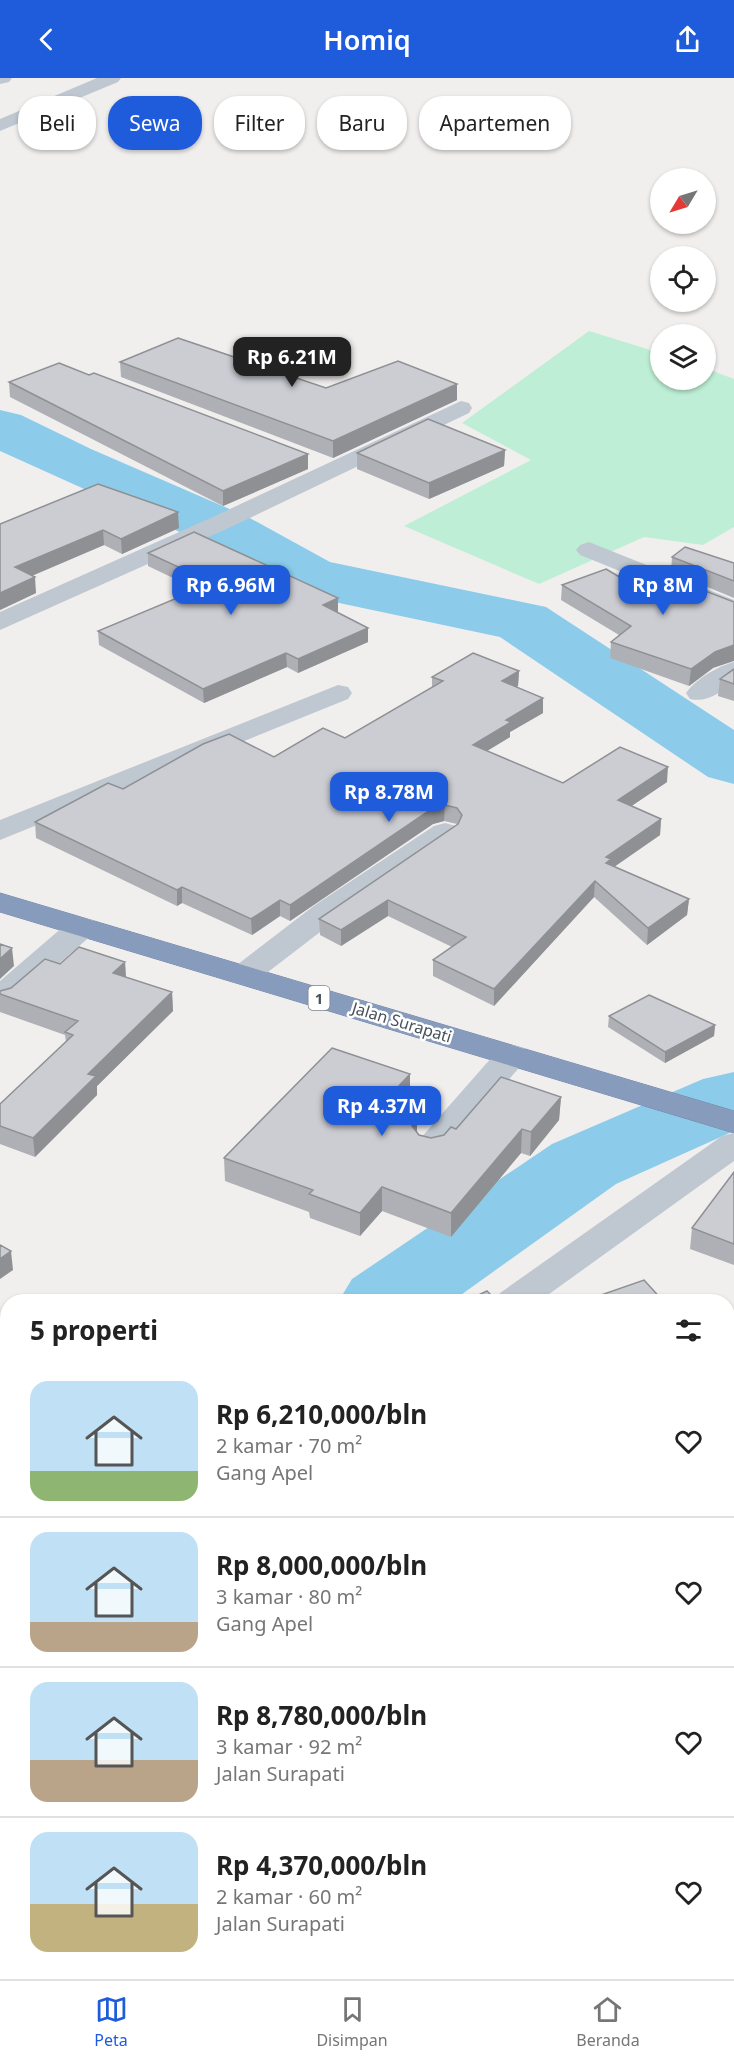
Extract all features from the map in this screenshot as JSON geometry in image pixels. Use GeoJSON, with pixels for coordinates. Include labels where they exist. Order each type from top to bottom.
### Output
{"type":"FeatureCollection","features":[{"type":"Feature","properties":{"kind":"highway","name":"Jalan Surapati"},"geometry":{"type":"LineString","coordinates":[[0,902],[637,1093],[733,1129]]}},
{"type":"Feature","properties":{"kind":"street"},"geometry":{"type":"LineString","coordinates":[[0,126],[112,78]]}},
{"type":"Feature","properties":{"kind":"street"},"geometry":{"type":"LineString","coordinates":[[0,622],[224,521],[322,464],[461,408]]}},
{"type":"Feature","properties":{"kind":"street"},"geometry":{"type":"LineString","coordinates":[[589,550],[734,609]]}},
{"type":"Feature","properties":{"kind":"street"},"geometry":{"type":"LineString","coordinates":[[0,595],[28,608]]}},
{"type":"Feature","properties":{"kind":"street"},"geometry":{"type":"LineString","coordinates":[[700,693],[734,670]]}},
{"type":"Feature","properties":{"kind":"street"},"geometry":{"type":"LineString","coordinates":[[0,831],[338,693]]}},
{"type":"Feature","properties":{"kind":"street"},"geometry":{"type":"LineString","coordinates":[[244,975],[326,912],[445,832]]}},
{"type":"Feature","properties":{"kind":"street"},"geometry":{"type":"LineString","coordinates":[[0,998],[82,927]]}},
{"type":"Feature","properties":{"kind":"street"},"geometry":{"type":"LineString","coordinates":[[431,1148],[512,1055]]}},
{"type":"Feature","properties":{"kind":"street"},"geometry":{"type":"LineString","coordinates":[[523,1294],[733,1129]]}},
{"type":"Feature","properties":{"kind":"green space"},"geometry":{"type":"Polygon","coordinates":[[[589,331],[650,350],[650,390],[716,390],[716,372],[734,379],[734,527],[703,545],[644,537],[539,584],[404,526],[531,460],[462,423],[589,331]]]}},
{"type":"Feature","properties":{"kind":"building"},"geometry":{"type":"Polygon","coordinates":[[[178,338],[326,388],[398,361],[457,384],[333,441],[120,362],[178,338]]]}},
{"type":"Feature","properties":{"kind":"building"},"geometry":{"type":"Polygon","coordinates":[[[59,363],[89,375],[94,373],[308,454],[223,491],[9,382],[59,363]]]}},
{"type":"Feature","properties":{"kind":"building"},"geometry":{"type":"Polygon","coordinates":[[[428,419],[505,450],[429,483],[357,453],[428,419]]]}},
{"type":"Feature","properties":{"kind":"building"},"geometry":{"type":"Polygon","coordinates":[[[98,484],[178,512],[121,539],[103,530],[15,567],[35,577],[0,593],[0,524],[98,484]]]}},
{"type":"Feature","properties":{"kind":"building"},"geometry":{"type":"Polygon","coordinates":[[[194,532],[338,598],[323,605],[368,628],[298,659],[286,653],[203,689],[98,631],[213,583],[148,553],[194,532]]]}},
{"type":"Feature","properties":{"kind":"building"},"geometry":{"type":"Polygon","coordinates":[[[685,547],[734,563],[734,581],[672,557],[685,547]]]}},
{"type":"Feature","properties":{"kind":"building"},"geometry":{"type":"Polygon","coordinates":[[[606,569],[633,585],[653,571],[734,602],[734,645],[715,652],[691,669],[611,642],[631,626],[562,585],[606,569]]]}},
{"type":"Feature","properties":{"kind":"building"},"geometry":{"type":"Polygon","coordinates":[[[473,653],[519,671],[502,681],[543,698],[506,720],[511,722],[473,745],[563,783],[620,747],[668,767],[618,800],[661,819],[606,857],[611,859],[606,863],[689,899],[648,928],[595,881],[494,989],[433,960],[466,937],[388,900],[341,930],[319,919],[458,824],[462,815],[457,808],[445,805],[433,808],[290,905],[280,900],[251,919],[182,887],[177,890],[35,822],[108,783],[123,789],[203,744],[229,734],[274,757],[323,728],[345,738],[443,681],[432,677],[473,653]]]}},
{"type":"Feature","properties":{"kind":"building"},"geometry":{"type":"Polygon","coordinates":[[[734,669],[734,684],[720,679],[734,669]]]}},
{"type":"Feature","properties":{"kind":"building"},"geometry":{"type":"Polygon","coordinates":[[[0,944],[12,948],[0,959],[0,944]]]}},
{"type":"Feature","properties":{"kind":"building"},"geometry":{"type":"Polygon","coordinates":[[[79,947],[125,962],[113,973],[172,992],[88,1074],[96,1076],[33,1138],[0,1126],[0,1104],[73,1035],[65,1032],[78,1021],[0,994],[0,991],[11,988],[45,959],[60,964],[79,947]]]}},
{"type":"Feature","properties":{"kind":"building"},"geometry":{"type":"Polygon","coordinates":[[[649,995],[715,1025],[665,1052],[609,1016],[649,995]]]}},
{"type":"Feature","properties":{"kind":"building"},"geometry":{"type":"Polygon","coordinates":[[[332,1048],[410,1074],[383,1103],[417,1116],[412,1126],[419,1135],[431,1138],[444,1135],[451,1127],[456,1129],[501,1077],[561,1097],[531,1132],[522,1129],[451,1213],[382,1187],[360,1213],[309,1194],[313,1190],[224,1158],[332,1048]]]}},
{"type":"Feature","properties":{"kind":"building"},"geometry":{"type":"Polygon","coordinates":[[[734,1172],[734,1244],[692,1228],[734,1172]]]}},
{"type":"Feature","properties":{"kind":"building"},"geometry":{"type":"Polygon","coordinates":[[[0,1245],[11,1251],[0,1259],[0,1245]]]}},
{"type":"Feature","properties":{"kind":"building"},"geometry":{"type":"Polygon","coordinates":[[[644,1280],[657,1294],[604,1294],[644,1280]]]}},
{"type":"Feature","properties":{"kind":"waterway"},"geometry":{"type":"LineString","coordinates":[[0,428],[70,462],[226,530],[310,578],[522,621],[734,762]]}},
{"type":"Feature","properties":{"kind":"waterway"},"geometry":{"type":"LineString","coordinates":[[397,1294],[584,1164],[734,1098]]}}]}
